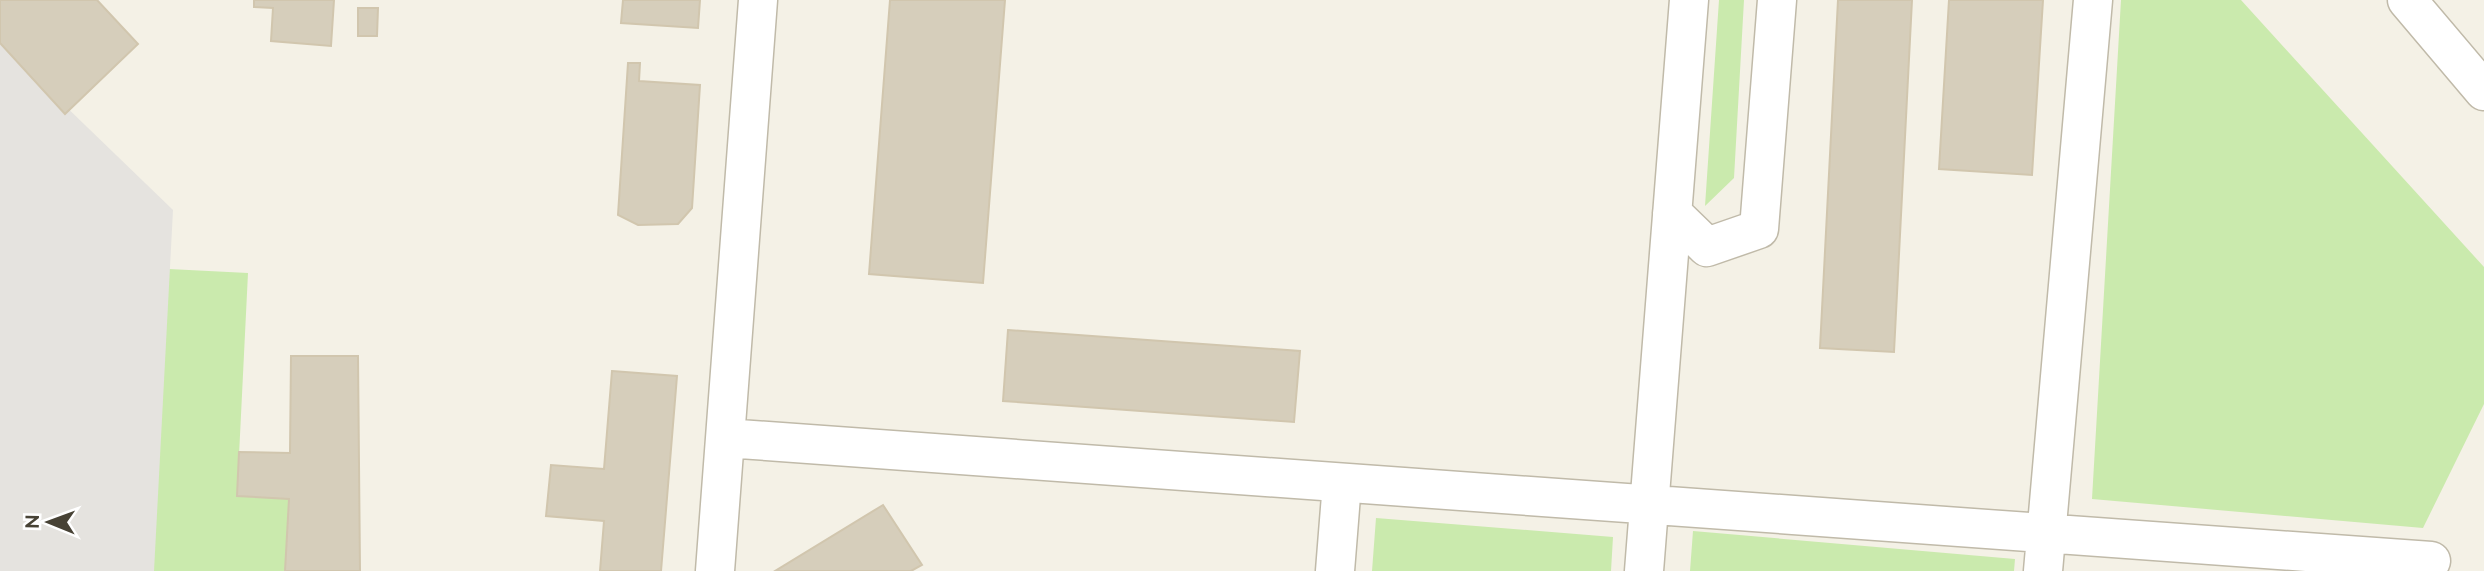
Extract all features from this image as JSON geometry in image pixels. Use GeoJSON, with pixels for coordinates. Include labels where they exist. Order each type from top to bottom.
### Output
{"type":"FeatureCollection","features":[{"type":"Feature","properties":{"kind":"street"},"geometry":{"type":"LineString","coordinates":[[715,571],[758,0]]}},
{"type":"Feature","properties":{"kind":"street"},"geometry":{"type":"LineString","coordinates":[[1644,571],[1689,0]]}},
{"type":"Feature","properties":{"kind":"street"},"geometry":{"type":"LineString","coordinates":[[1672,213],[1707,247],[1759,229],[1777,0]]}},
{"type":"Feature","properties":{"kind":"street"},"geometry":{"type":"LineString","coordinates":[[2042,571],[2093,0]]}},
{"type":"Feature","properties":{"kind":"street"},"geometry":{"type":"LineString","coordinates":[[2407,0],[2484,91]]}},
{"type":"Feature","properties":{"kind":"street"},"geometry":{"type":"LineString","coordinates":[[725,438],[2431,561]]}},
{"type":"Feature","properties":{"kind":"street"},"geometry":{"type":"LineString","coordinates":[[1335,571],[1342,483]]}},
{"type":"Feature","properties":{"kind":"green space"},"geometry":{"type":"Polygon","coordinates":[[[1719,0],[1744,0],[1734,178],[1705,206],[1719,0]]]}},
{"type":"Feature","properties":{"kind":"green space"},"geometry":{"type":"Polygon","coordinates":[[[2121,0],[2241,0],[2484,267],[2484,404],[2423,528],[2092,499],[2121,0]]]}},
{"type":"Feature","properties":{"kind":"green space"},"geometry":{"type":"Polygon","coordinates":[[[169,269],[248,273],[237,496],[289,499],[285,571],[153,571],[169,269]]]}},
{"type":"Feature","properties":{"kind":"green space"},"geometry":{"type":"Polygon","coordinates":[[[1376,518],[1613,537],[1611,571],[1372,571],[1376,518]]]}},
{"type":"Feature","properties":{"kind":"green space"},"geometry":{"type":"Polygon","coordinates":[[[1693,531],[2015,559],[2014,571],[1690,571],[1693,531]]]}},
{"type":"Feature","properties":{"kind":"shaded area"},"geometry":{"type":"Polygon","coordinates":[[[0,43],[173,210],[154,571],[0,571],[0,43]]]}},
{"type":"Feature","properties":{"kind":"building"},"geometry":{"type":"Polygon","coordinates":[[[0,0],[97,0],[138,44],[65,114],[0,43],[0,0]]]}},
{"type":"Feature","properties":{"kind":"building"},"geometry":{"type":"Polygon","coordinates":[[[254,0],[334,0],[331,46],[271,41],[273,8],[254,7],[254,0]]]}},
{"type":"Feature","properties":{"kind":"building"},"geometry":{"type":"Polygon","coordinates":[[[623,0],[700,0],[698,28],[621,23],[623,0]]]}},
{"type":"Feature","properties":{"kind":"building"},"geometry":{"type":"Polygon","coordinates":[[[890,0],[1005,0],[983,283],[869,274],[890,0]]]}},
{"type":"Feature","properties":{"kind":"building"},"geometry":{"type":"Polygon","coordinates":[[[1838,0],[1912,0],[1894,352],[1820,348],[1838,0]]]}},
{"type":"Feature","properties":{"kind":"building"},"geometry":{"type":"Polygon","coordinates":[[[1949,0],[2043,0],[2032,175],[1939,169],[1949,0]]]}},
{"type":"Feature","properties":{"kind":"building"},"geometry":{"type":"Polygon","coordinates":[[[358,8],[378,8],[377,36],[358,36],[358,8]]]}},
{"type":"Feature","properties":{"kind":"building"},"geometry":{"type":"Polygon","coordinates":[[[628,63],[640,63],[639,81],[700,85],[692,208],[678,224],[638,225],[618,215],[628,63]]]}},
{"type":"Feature","properties":{"kind":"building"},"geometry":{"type":"Polygon","coordinates":[[[1008,330],[1300,351],[1294,422],[1003,401],[1008,330]]]}},
{"type":"Feature","properties":{"kind":"building"},"geometry":{"type":"Polygon","coordinates":[[[291,356],[358,356],[360,571],[285,571],[289,499],[237,496],[239,452],[290,453],[291,356]]]}},
{"type":"Feature","properties":{"kind":"building"},"geometry":{"type":"Polygon","coordinates":[[[612,371],[677,376],[661,571],[600,571],[604,521],[546,516],[551,465],[604,469],[612,371]]]}},
{"type":"Feature","properties":{"kind":"building"},"geometry":{"type":"Polygon","coordinates":[[[883,505],[922,565],[911,571],[775,571],[883,505]]]}}]}
